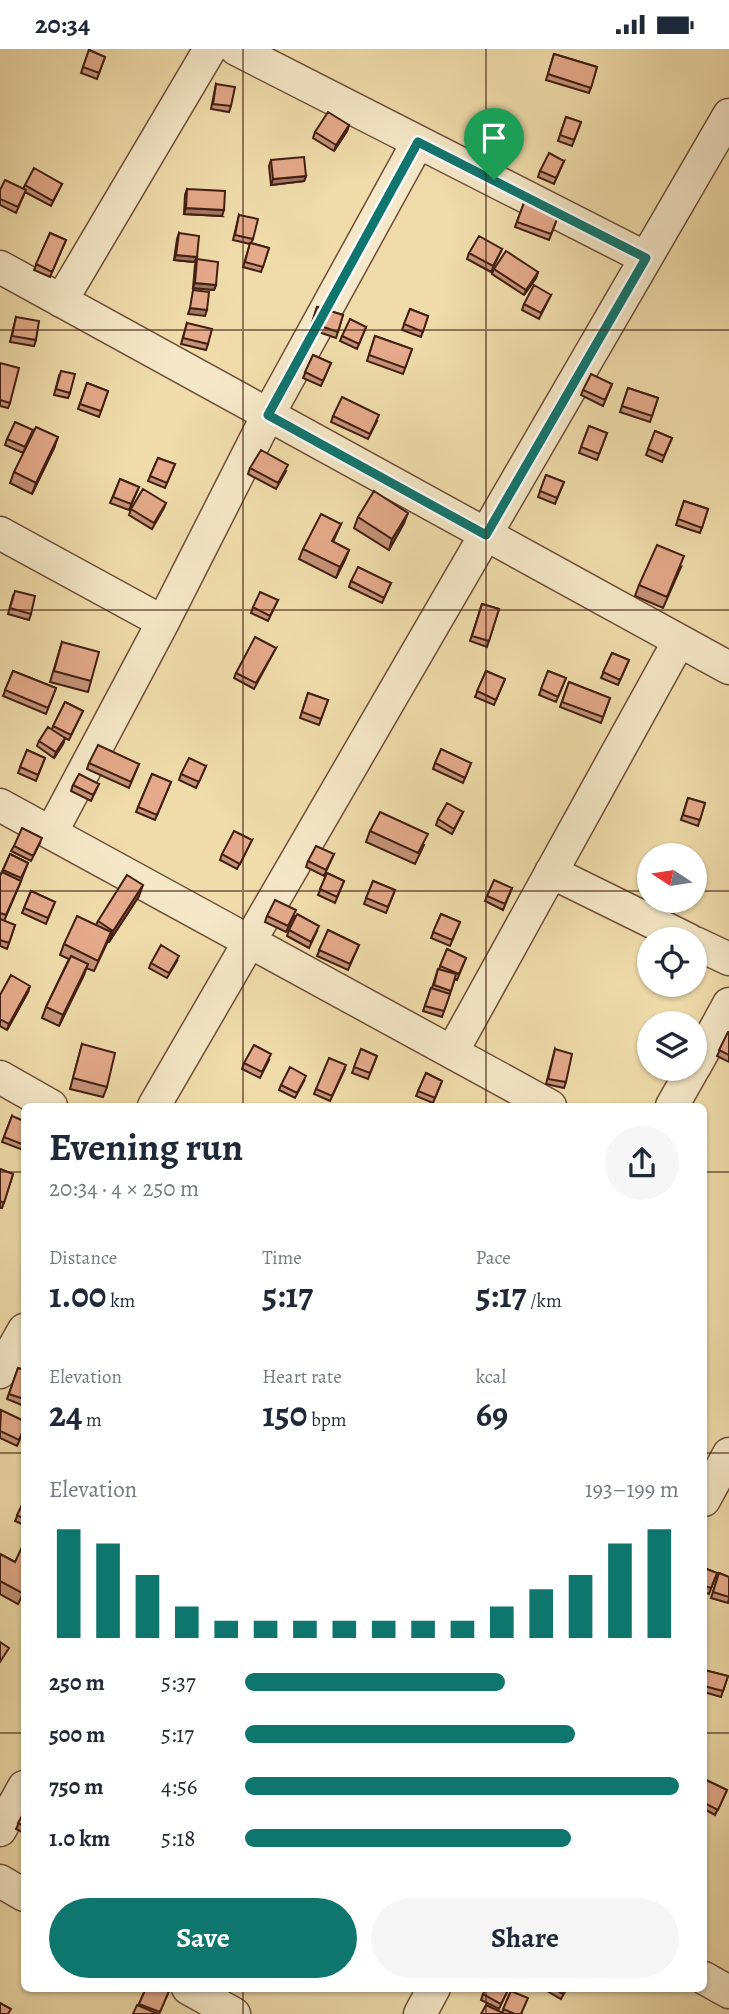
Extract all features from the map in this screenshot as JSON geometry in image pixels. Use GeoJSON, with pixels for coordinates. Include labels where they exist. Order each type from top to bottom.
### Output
{"type":"FeatureCollection","features":[{"type":"Feature","properties":{"kind":"street"},"geometry":{"type":"LineString","coordinates":[[61,301],[210,49]]}},
{"type":"Feature","properties":{"kind":"street"},"geometry":{"type":"LineString","coordinates":[[236,49],[646,258]]}},
{"type":"Feature","properties":{"kind":"street"},"geometry":{"type":"LineString","coordinates":[[156,1103],[729,115]]}},
{"type":"Feature","properties":{"kind":"street"},"geometry":{"type":"LineString","coordinates":[[51,833],[163,622],[268,415],[418,142]]}},
{"type":"Feature","properties":{"kind":"street"},"geometry":{"type":"LineString","coordinates":[[0,267],[729,668]]}},
{"type":"Feature","properties":{"kind":"street"},"geometry":{"type":"LineString","coordinates":[[0,533],[163,622]]}},
{"type":"Feature","properties":{"kind":"street"},"geometry":{"type":"LineString","coordinates":[[452,1052],[679,641]]}},
{"type":"Feature","properties":{"kind":"street"},"geometry":{"type":"LineString","coordinates":[[0,805],[545,1103]]}},
{"type":"Feature","properties":{"kind":"street"},"geometry":{"type":"LineString","coordinates":[[551,872],[663,927]]}},
{"type":"Feature","properties":{"kind":"street"},"geometry":{"type":"LineString","coordinates":[[707,949],[729,959]]}},
{"type":"Feature","properties":{"kind":"street"},"geometry":{"type":"LineString","coordinates":[[707,1044],[729,1004]]}},
{"type":"Feature","properties":{"kind":"street"},"geometry":{"type":"LineString","coordinates":[[0,1077],[46,1103]]}},
{"type":"Feature","properties":{"kind":"street"},"geometry":{"type":"LineString","coordinates":[[675,1103],[686,1081]]}},
{"type":"Feature","properties":{"kind":"street"},"geometry":{"type":"LineString","coordinates":[[712,1488],[729,1454]]}},
{"type":"Feature","properties":{"kind":"street"},"geometry":{"type":"LineString","coordinates":[[0,1830],[21,1792]]}},
{"type":"Feature","properties":{"kind":"street"},"geometry":{"type":"LineString","coordinates":[[0,1881],[21,1893]]}},
{"type":"Feature","properties":{"kind":"street"},"geometry":{"type":"LineString","coordinates":[[707,1980],[729,1992]]}},
{"type":"Feature","properties":{"kind":"street"},"geometry":{"type":"LineString","coordinates":[[195,1992],[234,2014]]}},
{"type":"Feature","properties":{"kind":"street"},"geometry":{"type":"LineString","coordinates":[[420,2014],[433,1992]]}},
{"type":"Feature","properties":{"kind":"building"},"geometry":{"type":"Polygon","coordinates":[[[89,50],[105,57],[99,73],[83,67],[89,50]]]}},
{"type":"Feature","properties":{"kind":"building"},"geometry":{"type":"Polygon","coordinates":[[[554,54],[597,67],[591,88],[548,74],[554,54]]]}},
{"type":"Feature","properties":{"kind":"building"},"geometry":{"type":"Polygon","coordinates":[[[216,84],[235,87],[231,106],[213,104],[216,84]]]}},
{"type":"Feature","properties":{"kind":"building"},"geometry":{"type":"Polygon","coordinates":[[[328,112],[349,125],[336,145],[315,132],[328,112]]]}},
{"type":"Feature","properties":{"kind":"building"},"geometry":{"type":"Polygon","coordinates":[[[566,117],[581,122],[574,140],[560,135],[566,117]]]}},
{"type":"Feature","properties":{"kind":"building"},"geometry":{"type":"Polygon","coordinates":[[[549,153],[564,161],[556,178],[540,171],[549,153]]]}},
{"type":"Feature","properties":{"kind":"building"},"geometry":{"type":"Polygon","coordinates":[[[304,157],[306,176],[273,179],[271,160],[304,157]]]}},
{"type":"Feature","properties":{"kind":"building"},"geometry":{"type":"Polygon","coordinates":[[[34,168],[62,184],[53,201],[25,185],[34,168]]]}},
{"type":"Feature","properties":{"kind":"building"},"geometry":{"type":"Polygon","coordinates":[[[5,180],[26,190],[18,207],[0,199],[0,190],[5,180]]]}},
{"type":"Feature","properties":{"kind":"building"},"geometry":{"type":"Polygon","coordinates":[[[187,189],[225,191],[224,210],[186,208],[187,189]]]}},
{"type":"Feature","properties":{"kind":"building"},"geometry":{"type":"Polygon","coordinates":[[[525,200],[559,214],[551,234],[517,222],[525,200]]]}},
{"type":"Feature","properties":{"kind":"building"},"geometry":{"type":"Polygon","coordinates":[[[239,215],[258,219],[253,239],[235,235],[239,215]]]}},
{"type":"Feature","properties":{"kind":"building"},"geometry":{"type":"Polygon","coordinates":[[[50,233],[66,240],[52,272],[36,264],[50,233]]]}},
{"type":"Feature","properties":{"kind":"building"},"geometry":{"type":"Polygon","coordinates":[[[179,233],[199,236],[197,257],[176,255],[179,233]]]}},
{"type":"Feature","properties":{"kind":"building"},"geometry":{"type":"Polygon","coordinates":[[[479,236],[502,249],[493,266],[469,253],[479,236]]]}},
{"type":"Feature","properties":{"kind":"building"},"geometry":{"type":"Polygon","coordinates":[[[250,243],[269,248],[263,267],[245,262],[250,243]]]}},
{"type":"Feature","properties":{"kind":"building"},"geometry":{"type":"Polygon","coordinates":[[[506,251],[538,272],[526,290],[494,269],[506,251]]]}},
{"type":"Feature","properties":{"kind":"building"},"geometry":{"type":"Polygon","coordinates":[[[197,259],[218,262],[216,285],[195,283],[197,259]]]}},
{"type":"Feature","properties":{"kind":"building"},"geometry":{"type":"Polygon","coordinates":[[[534,285],[551,295],[541,313],[524,304],[534,285]]]}},
{"type":"Feature","properties":{"kind":"building"},"geometry":{"type":"Polygon","coordinates":[[[193,290],[209,292],[207,310],[190,308],[193,290]]]}},
{"type":"Feature","properties":{"kind":"building"},"geometry":{"type":"Polygon","coordinates":[[[317,307],[343,315],[338,332],[312,323],[317,307]]]}},
{"type":"Feature","properties":{"kind":"building"},"geometry":{"type":"Polygon","coordinates":[[[410,309],[428,316],[423,332],[404,324],[410,309]]]}},
{"type":"Feature","properties":{"kind":"building"},"geometry":{"type":"Polygon","coordinates":[[[16,317],[39,321],[36,340],[12,336],[16,317]]]}},
{"type":"Feature","properties":{"kind":"building"},"geometry":{"type":"Polygon","coordinates":[[[350,319],[366,327],[359,344],[342,336],[350,319]]]}},
{"type":"Feature","properties":{"kind":"building"},"geometry":{"type":"Polygon","coordinates":[[[187,323],[212,329],[208,344],[183,338],[187,323]]]}},
{"type":"Feature","properties":{"kind":"building"},"geometry":{"type":"Polygon","coordinates":[[[375,336],[412,349],[405,368],[369,355],[375,336]]]}},
{"type":"Feature","properties":{"kind":"building"},"geometry":{"type":"Polygon","coordinates":[[[313,355],[331,363],[323,381],[305,372],[313,355]]]}},
{"type":"Feature","properties":{"kind":"building"},"geometry":{"type":"Polygon","coordinates":[[[0,363],[19,368],[10,403],[0,400],[0,363]]]}},
{"type":"Feature","properties":{"kind":"building"},"geometry":{"type":"Polygon","coordinates":[[[61,371],[75,374],[70,393],[56,389],[61,371]]]}},
{"type":"Feature","properties":{"kind":"building"},"geometry":{"type":"Polygon","coordinates":[[[591,374],[612,384],[605,400],[583,390],[591,374]]]}},
{"type":"Feature","properties":{"kind":"building"},"geometry":{"type":"Polygon","coordinates":[[[87,383],[108,391],[101,411],[80,404],[87,383]]]}},
{"type":"Feature","properties":{"kind":"building"},"geometry":{"type":"Polygon","coordinates":[[[628,388],[658,398],[652,416],[622,406],[628,388]]]}},
{"type":"Feature","properties":{"kind":"building"},"geometry":{"type":"Polygon","coordinates":[[[342,397],[379,415],[370,434],[333,416],[342,397]]]}},
{"type":"Feature","properties":{"kind":"building"},"geometry":{"type":"Polygon","coordinates":[[[15,422],[33,430],[25,447],[7,439],[15,422]]]}},
{"type":"Feature","properties":{"kind":"building"},"geometry":{"type":"Polygon","coordinates":[[[589,426],[607,433],[599,454],[581,447],[589,426]]]}},
{"type":"Feature","properties":{"kind":"building"},"geometry":{"type":"Polygon","coordinates":[[[36,427],[58,437],[36,483],[14,472],[36,427]]]}},
{"type":"Feature","properties":{"kind":"building"},"geometry":{"type":"Polygon","coordinates":[[[655,431],[672,438],[664,456],[648,449],[655,431]]]}},
{"type":"Feature","properties":{"kind":"building"},"geometry":{"type":"Polygon","coordinates":[[[261,450],[288,465],[278,483],[250,468],[261,450]]]}},
{"type":"Feature","properties":{"kind":"building"},"geometry":{"type":"Polygon","coordinates":[[[158,458],[175,464],[167,483],[150,476],[158,458]]]}},
{"type":"Feature","properties":{"kind":"building"},"geometry":{"type":"Polygon","coordinates":[[[546,475],[564,482],[557,498],[540,491],[546,475]]]}},
{"type":"Feature","properties":{"kind":"building"},"geometry":{"type":"Polygon","coordinates":[[[120,479],[139,487],[131,504],[113,497],[120,479]]]}},
{"type":"Feature","properties":{"kind":"building"},"geometry":{"type":"Polygon","coordinates":[[[143,489],[166,503],[154,523],[131,509],[143,489]]]}},
{"type":"Feature","properties":{"kind":"building"},"geometry":{"type":"Polygon","coordinates":[[[374,491],[408,513],[392,539],[358,517],[374,491]]]}},
{"type":"Feature","properties":{"kind":"building"},"geometry":{"type":"Polygon","coordinates":[[[684,501],[708,509],[702,528],[678,519],[684,501]]]}},
{"type":"Feature","properties":{"kind":"building"},"geometry":{"type":"Polygon","coordinates":[[[321,514],[341,524],[332,541],[349,550],[340,567],[303,549],[321,514]]]}},
{"type":"Feature","properties":{"kind":"building"},"geometry":{"type":"Polygon","coordinates":[[[657,545],[684,556],[667,597],[639,585],[657,545]]]}},
{"type":"Feature","properties":{"kind":"building"},"geometry":{"type":"Polygon","coordinates":[[[358,567],[391,583],[384,598],[351,581],[358,567]]]}},
{"type":"Feature","properties":{"kind":"building"},"geometry":{"type":"Polygon","coordinates":[[[15,591],[35,596],[31,614],[10,608],[15,591]]]}},
{"type":"Feature","properties":{"kind":"building"},"geometry":{"type":"Polygon","coordinates":[[[260,592],[278,600],[270,616],[253,607],[260,592]]]}},
{"type":"Feature","properties":{"kind":"building"},"geometry":{"type":"Polygon","coordinates":[[[482,604],[499,609],[489,641],[472,636],[482,604]]]}},
{"type":"Feature","properties":{"kind":"building"},"geometry":{"type":"Polygon","coordinates":[[[255,637],[276,648],[256,683],[236,673],[255,637]]]}},
{"type":"Feature","properties":{"kind":"building"},"geometry":{"type":"Polygon","coordinates":[[[62,642],[99,652],[91,681],[54,671],[62,642]]]}},
{"type":"Feature","properties":{"kind":"building"},"geometry":{"type":"Polygon","coordinates":[[[612,653],[629,660],[620,680],[603,672],[612,653]]]}},
{"type":"Feature","properties":{"kind":"building"},"geometry":{"type":"Polygon","coordinates":[[[13,671],[56,688],[48,708],[5,690],[13,671]]]}},
{"type":"Feature","properties":{"kind":"building"},"geometry":{"type":"Polygon","coordinates":[[[486,671],[505,679],[496,700],[477,691],[486,671]]]}},
{"type":"Feature","properties":{"kind":"building"},"geometry":{"type":"Polygon","coordinates":[[[548,671],[566,678],[558,697],[541,689],[548,671]]]}},
{"type":"Feature","properties":{"kind":"building"},"geometry":{"type":"Polygon","coordinates":[[[569,682],[610,698],[603,717],[562,702],[569,682]]]}},
{"type":"Feature","properties":{"kind":"building"},"geometry":{"type":"Polygon","coordinates":[[[308,693],[328,700],[321,719],[302,712],[308,693]]]}},
{"type":"Feature","properties":{"kind":"building"},"geometry":{"type":"Polygon","coordinates":[[[65,702],[83,711],[71,735],[53,726],[65,702]]]}},
{"type":"Feature","properties":{"kind":"building"},"geometry":{"type":"Polygon","coordinates":[[[48,727],[65,738],[56,752],[39,741],[48,727]]]}},
{"type":"Feature","properties":{"kind":"building"},"geometry":{"type":"Polygon","coordinates":[[[98,745],[139,764],[131,782],[89,763],[98,745]]]}},
{"type":"Feature","properties":{"kind":"building"},"geometry":{"type":"Polygon","coordinates":[[[441,749],[471,763],[465,778],[435,763],[441,749]]]}},
{"type":"Feature","properties":{"kind":"building"},"geometry":{"type":"Polygon","coordinates":[[[27,750],[45,758],[38,775],[20,767],[27,750]]]}},
{"type":"Feature","properties":{"kind":"building"},"geometry":{"type":"Polygon","coordinates":[[[189,758],[206,766],[199,782],[181,774],[189,758]]]}},
{"type":"Feature","properties":{"kind":"building"},"geometry":{"type":"Polygon","coordinates":[[[79,774],[99,784],[93,795],[73,785],[79,774]]]}},
{"type":"Feature","properties":{"kind":"building"},"geometry":{"type":"Polygon","coordinates":[[[152,774],[171,782],[157,815],[138,807],[152,774]]]}},
{"type":"Feature","properties":{"kind":"building"},"geometry":{"type":"Polygon","coordinates":[[[688,798],[705,803],[700,820],[683,815],[688,798]]]}},
{"type":"Feature","properties":{"kind":"building"},"geometry":{"type":"Polygon","coordinates":[[[447,803],[463,812],[454,829],[438,819],[447,803]]]}},
{"type":"Feature","properties":{"kind":"building"},"geometry":{"type":"Polygon","coordinates":[[[380,812],[428,834],[418,853],[370,831],[380,812]]]}},
{"type":"Feature","properties":{"kind":"building"},"geometry":{"type":"Polygon","coordinates":[[[22,828],[42,838],[33,856],[14,846],[22,828]]]}},
{"type":"Feature","properties":{"kind":"building"},"geometry":{"type":"Polygon","coordinates":[[[234,831],[252,840],[240,864],[222,854],[234,831]]]}},
{"type":"Feature","properties":{"kind":"building"},"geometry":{"type":"Polygon","coordinates":[[[316,846],[334,854],[326,870],[308,861],[316,846]]]}},
{"type":"Feature","properties":{"kind":"building"},"geometry":{"type":"Polygon","coordinates":[[[10,854],[28,863],[21,878],[3,870],[10,854]]]}},
{"type":"Feature","properties":{"kind":"building"},"geometry":{"type":"Polygon","coordinates":[[[2,872],[21,881],[6,915],[0,913],[2,872]]]}},
{"type":"Feature","properties":{"kind":"building"},"geometry":{"type":"Polygon","coordinates":[[[327,873],[344,881],[337,897],[320,889],[327,873]]]}},
{"type":"Feature","properties":{"kind":"building"},"geometry":{"type":"Polygon","coordinates":[[[127,875],[143,885],[113,931],[98,921],[127,875]]]}},
{"type":"Feature","properties":{"kind":"building"},"geometry":{"type":"Polygon","coordinates":[[[494,880],[512,888],[505,904],[487,896],[494,880]]]}},
{"type":"Feature","properties":{"kind":"building"},"geometry":{"type":"Polygon","coordinates":[[[373,881],[395,890],[388,907],[366,898],[373,881]]]}},
{"type":"Feature","properties":{"kind":"building"},"geometry":{"type":"Polygon","coordinates":[[[31,891],[55,902],[48,918],[24,908],[31,891]]]}},
{"type":"Feature","properties":{"kind":"building"},"geometry":{"type":"Polygon","coordinates":[[[275,900],[296,910],[288,926],[267,916],[275,900]]]}},
{"type":"Feature","properties":{"kind":"building"},"geometry":{"type":"Polygon","coordinates":[[[297,914],[319,926],[311,942],[289,930],[297,914]]]}},
{"type":"Feature","properties":{"kind":"building"},"geometry":{"type":"Polygon","coordinates":[[[441,914],[460,922],[452,940],[433,932],[441,914]]]}},
{"type":"Feature","properties":{"kind":"building"},"geometry":{"type":"Polygon","coordinates":[[[77,916],[111,932],[98,961],[64,944],[77,916]]]}},
{"type":"Feature","properties":{"kind":"building"},"geometry":{"type":"Polygon","coordinates":[[[0,919],[15,925],[9,943],[0,940],[0,919]]]}},
{"type":"Feature","properties":{"kind":"building"},"geometry":{"type":"Polygon","coordinates":[[[328,930],[359,945],[350,964],[319,950],[328,930]]]}},
{"type":"Feature","properties":{"kind":"building"},"geometry":{"type":"Polygon","coordinates":[[[161,945],[179,956],[169,973],[151,963],[161,945]]]}},
{"type":"Feature","properties":{"kind":"building"},"geometry":{"type":"Polygon","coordinates":[[[447,949],[466,958],[459,974],[440,966],[447,949]]]}},
{"type":"Feature","properties":{"kind":"building"},"geometry":{"type":"Polygon","coordinates":[[[71,956],[88,964],[63,1015],[46,1007],[71,956]]]}},
{"type":"Feature","properties":{"kind":"building"},"geometry":{"type":"Polygon","coordinates":[[[438,969],[456,974],[451,991],[434,985],[438,969]]]}},
{"type":"Feature","properties":{"kind":"building"},"geometry":{"type":"Polygon","coordinates":[[[11,975],[30,986],[9,1024],[0,1019],[0,995],[11,975]]]}},
{"type":"Feature","properties":{"kind":"building"},"geometry":{"type":"Polygon","coordinates":[[[431,988],[450,994],[444,1011],[425,1006],[431,988]]]}},
{"type":"Feature","properties":{"kind":"building"},"geometry":{"type":"Polygon","coordinates":[[[729,1032],[729,1055],[719,1050],[729,1032]]]}},
{"type":"Feature","properties":{"kind":"building"},"geometry":{"type":"Polygon","coordinates":[[[82,1044],[115,1053],[107,1087],[73,1078],[82,1044]]]}},
{"type":"Feature","properties":{"kind":"building"},"geometry":{"type":"Polygon","coordinates":[[[254,1045],[271,1054],[262,1072],[244,1063],[254,1045]]]}},
{"type":"Feature","properties":{"kind":"building"},"geometry":{"type":"Polygon","coordinates":[[[361,1049],[377,1056],[370,1073],[354,1067],[361,1049]]]}},
{"type":"Feature","properties":{"kind":"building"},"geometry":{"type":"Polygon","coordinates":[[[555,1049],[572,1054],[566,1082],[548,1079],[555,1049]]]}},
{"type":"Feature","properties":{"kind":"building"},"geometry":{"type":"Polygon","coordinates":[[[329,1058],[346,1065],[332,1096],[316,1089],[329,1058]]]}},
{"type":"Feature","properties":{"kind":"building"},"geometry":{"type":"Polygon","coordinates":[[[290,1067],[306,1076],[297,1093],[281,1085],[290,1067]]]}},
{"type":"Feature","properties":{"kind":"building"},"geometry":{"type":"Polygon","coordinates":[[[426,1073],[442,1081],[435,1098],[418,1091],[426,1073]]]}},
{"type":"Feature","properties":{"kind":"building"},"geometry":{"type":"Polygon","coordinates":[[[12,1116],[21,1120],[21,1144],[4,1137],[12,1116]]]}},
{"type":"Feature","properties":{"kind":"building"},"geometry":{"type":"Polygon","coordinates":[[[0,1169],[13,1174],[4,1203],[0,1201],[0,1169]]]}},
{"type":"Feature","properties":{"kind":"building"},"geometry":{"type":"Polygon","coordinates":[[[18,1368],[21,1369],[21,1398],[9,1394],[18,1368]]]}},
{"type":"Feature","properties":{"kind":"building"},"geometry":{"type":"Polygon","coordinates":[[[1,1410],[21,1420],[19,1440],[0,1431],[1,1410]]]}},
{"type":"Feature","properties":{"kind":"building"},"geometry":{"type":"Polygon","coordinates":[[[21,1549],[21,1592],[0,1581],[0,1554],[15,1562],[21,1549]]]}},
{"type":"Feature","properties":{"kind":"building"},"geometry":{"type":"Polygon","coordinates":[[[707,1569],[717,1573],[711,1588],[707,1587],[707,1569]]]}},
{"type":"Feature","properties":{"kind":"building"},"geometry":{"type":"Polygon","coordinates":[[[719,1573],[729,1577],[729,1597],[713,1592],[719,1573]]]}},
{"type":"Feature","properties":{"kind":"building"},"geometry":{"type":"Polygon","coordinates":[[[0,1642],[9,1648],[0,1662],[0,1642]]]}},
{"type":"Feature","properties":{"kind":"building"},"geometry":{"type":"Polygon","coordinates":[[[707,1671],[728,1676],[723,1691],[707,1687],[707,1671]]]}},
{"type":"Feature","properties":{"kind":"building"},"geometry":{"type":"Polygon","coordinates":[[[707,1780],[727,1790],[718,1810],[707,1804],[707,1780]]]}},
{"type":"Feature","properties":{"kind":"building"},"geometry":{"type":"Polygon","coordinates":[[[144,1992],[169,1992],[160,2012],[139,2004],[144,1992]]]}},
{"type":"Feature","properties":{"kind":"building"},"geometry":{"type":"Polygon","coordinates":[[[484,1992],[507,1992],[501,2004],[483,1994],[484,1992]]]}},
{"type":"Feature","properties":{"kind":"building"},"geometry":{"type":"Polygon","coordinates":[[[511,1992],[528,1998],[521,2014],[503,2009],[511,1992]]]}},
{"type":"Feature","properties":{"kind":"building"},"geometry":{"type":"Polygon","coordinates":[[[0,2003],[11,2009],[8,2014],[0,2014],[0,2003]]]}},
{"type":"Feature","properties":{"kind":"building"},"geometry":{"type":"Polygon","coordinates":[[[137,2005],[156,2013],[133,2014],[137,2005]]]}},
{"type":"Feature","properties":{"kind":"building"},"geometry":{"type":"Polygon","coordinates":[[[486,2005],[503,2013],[481,2014],[486,2005]]]}},
{"type":"Feature","properties":{"kind":"route"},"geometry":{"type":"LineString","coordinates":[[418,142],[494,180],[646,258],[486,535],[268,415],[418,142]]}}]}
